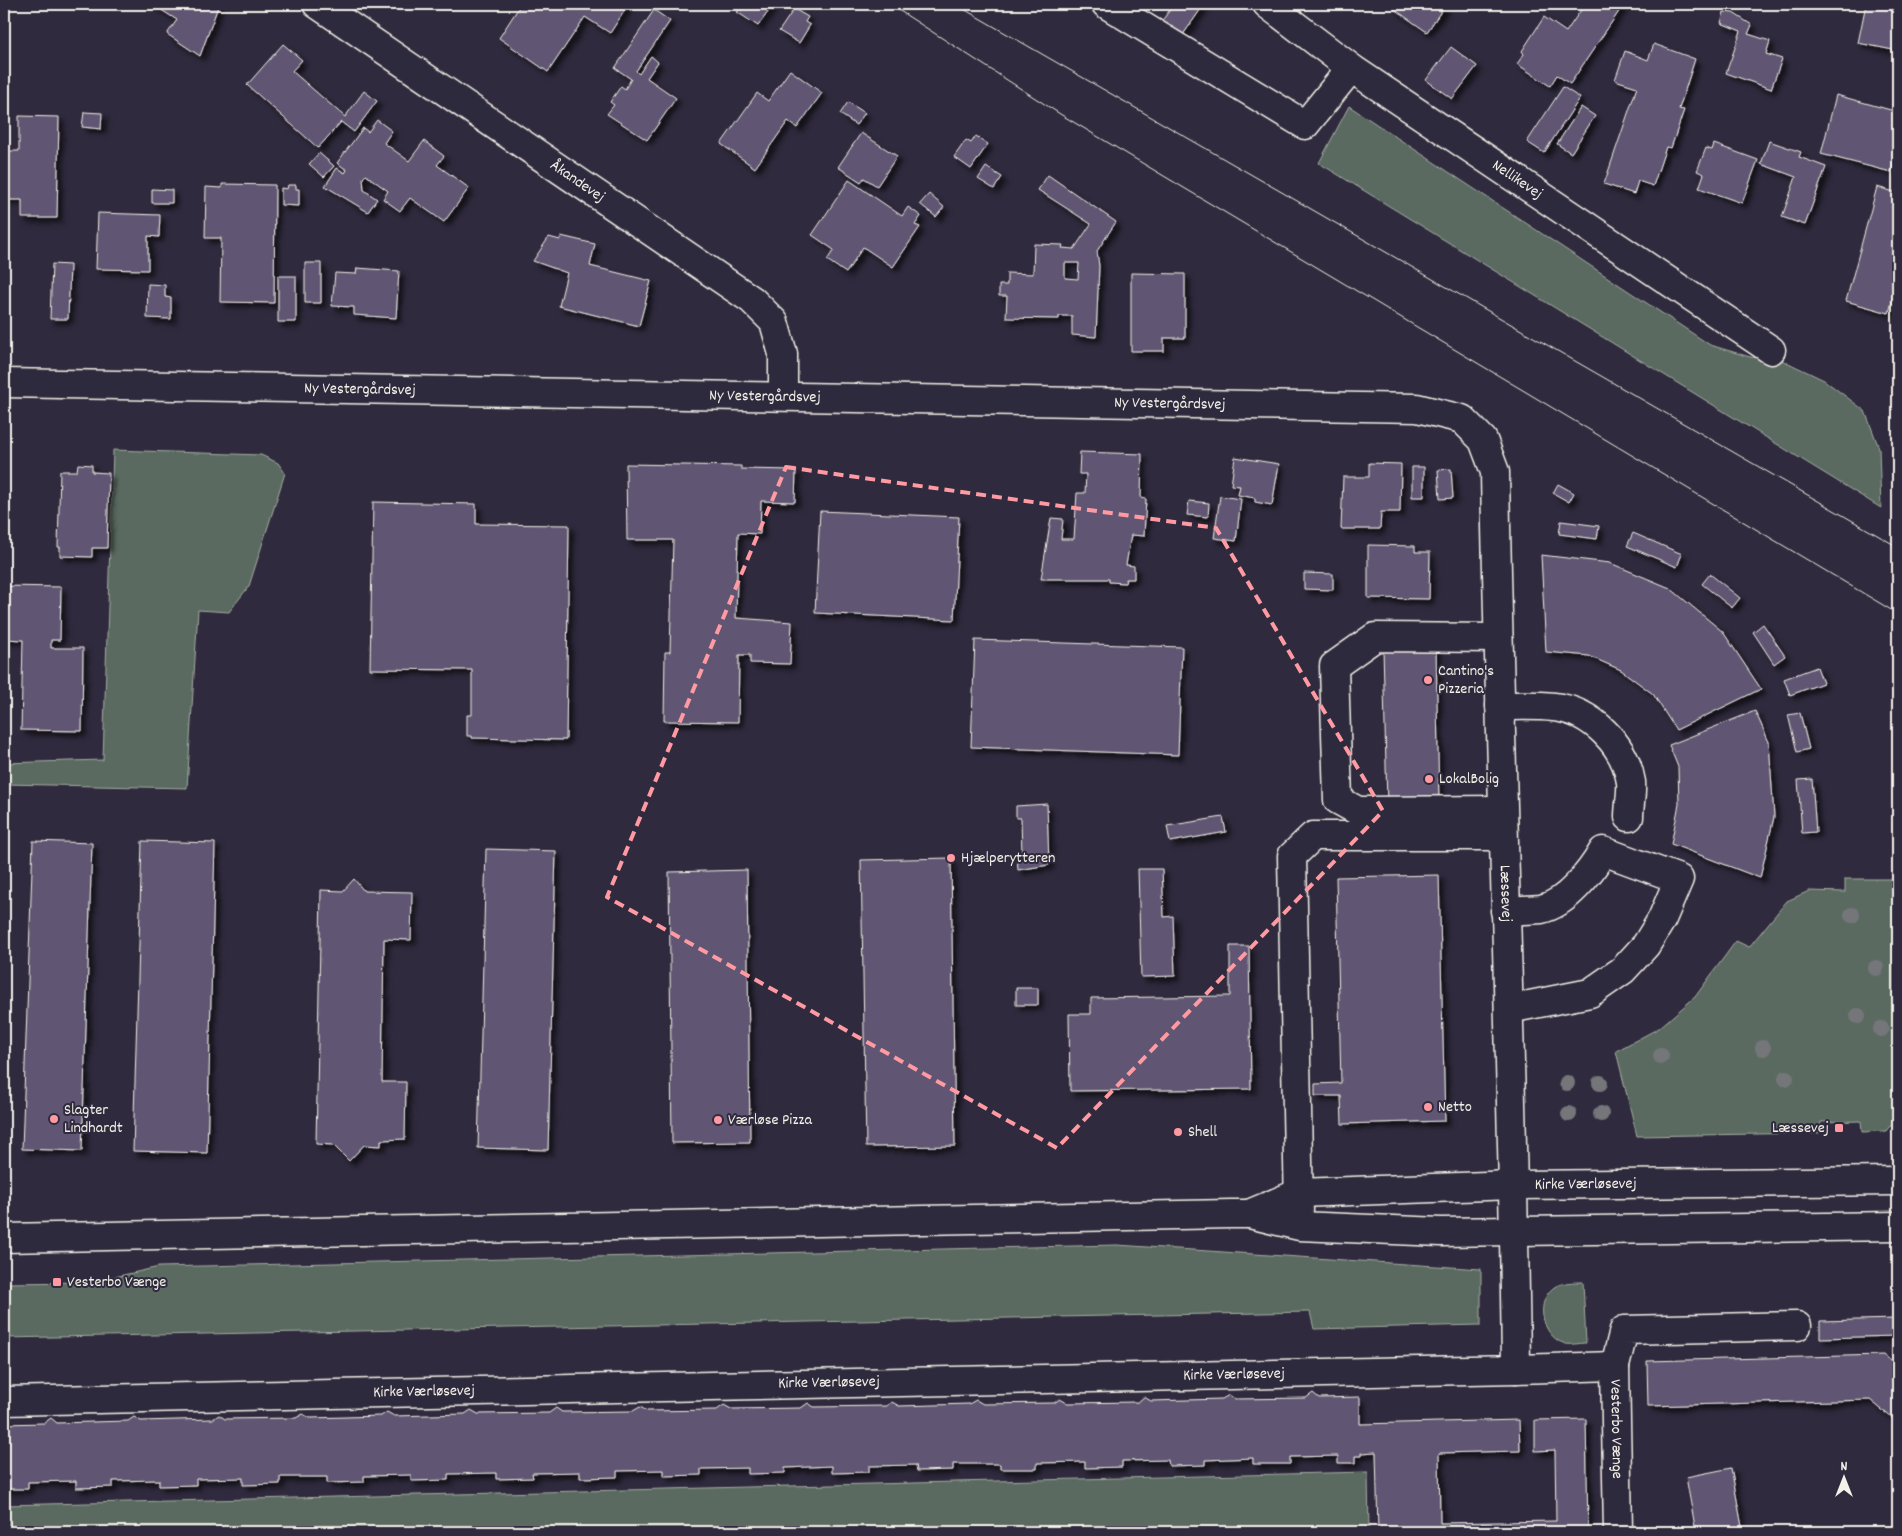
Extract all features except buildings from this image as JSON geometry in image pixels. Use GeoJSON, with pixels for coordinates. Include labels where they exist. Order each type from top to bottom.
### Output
{"type":"FeatureCollection","features":[{"type":"Feature","properties":{"kind":"street","name":"Åkandevej"},"geometry":{"type":"LineString","coordinates":[[316,4],[752,300],[774,322],[783,354],[783,395]]}},
{"type":"Feature","properties":{"kind":"street"},"geometry":{"type":"LineString","coordinates":[[1106,4],[1305,125],[1351,68]]}},
{"type":"Feature","properties":{"kind":"street","name":"Nellikevej"},"geometry":{"type":"LineString","coordinates":[[1267,4],[1351,68],[1771,350]]}},
{"type":"Feature","properties":{"kind":"street","name":"Ny Vestergårdsvej"},"geometry":{"type":"LineString","coordinates":[[4,382],[1417,408],[1462,419],[1484,440],[1495,472]]}},
{"type":"Feature","properties":{"kind":"street","name":"Læssevej"},"geometry":{"type":"LineString","coordinates":[[1495,472],[1502,823],[1509,1009],[1514,1232]]}},
{"type":"Feature","properties":{"kind":"street"},"geometry":{"type":"LineString","coordinates":[[1498,638],[1375,637],[1334,666],[1338,800],[1358,811],[1502,823]]}},
{"type":"Feature","properties":{"kind":"street"},"geometry":{"type":"LineString","coordinates":[[1500,706],[1555,707],[1592,721],[1620,750],[1624,759],[1631,783],[1629,816]]}},
{"type":"Feature","properties":{"kind":"street"},"geometry":{"type":"LineString","coordinates":[[1299,1226],[1292,856],[1313,836],[1502,823]]}},
{"type":"Feature","properties":{"kind":"street"},"geometry":{"type":"LineString","coordinates":[[1505,911],[1543,908],[1571,893],[1595,865],[1603,851],[1679,878],[1662,919],[1646,945],[1623,970],[1590,993],[1509,1009]]}},
{"type":"Feature","properties":{"kind":"street","name":"Kirke Værløsevej"},"geometry":{"type":"LineString","coordinates":[[1249,1214],[1299,1192],[1513,1185],[1898,1181]]}},
{"type":"Feature","properties":{"kind":"street","name":"Kirke Værløsevej"},"geometry":{"type":"LineString","coordinates":[[4,1238],[1249,1214],[1299,1226],[1514,1232],[1898,1226]]}},
{"type":"Feature","properties":{"kind":"street"},"geometry":{"type":"LineString","coordinates":[[1514,1232],[1516,1369]]}},
{"type":"Feature","properties":{"kind":"street"},"geometry":{"type":"LineString","coordinates":[[1614,1366],[1624,1330],[1797,1326]]}},
{"type":"Feature","properties":{"kind":"street","name":"Vesterbo Vænge"},"geometry":{"type":"LineString","coordinates":[[1516,1369],[1614,1366],[1618,1532]]}},
{"type":"Feature","properties":{"kind":"street","name":"Kirke Værløsevej"},"geometry":{"type":"LineString","coordinates":[[4,1401],[1516,1369]]}},
{"type":"Feature","properties":{"kind":"highlighted area"},"geometry":{"type":"Polygon","coordinates":[[[786,467],[1216,528],[1383,811],[1057,1148],[607,897],[786,467]]]}},
{"type":"Feature","properties":{"kind":"green space"},"geometry":{"type":"Polygon","coordinates":[[[1349,106],[1710,345],[1750,357],[1782,360],[1824,380],[1865,411],[1879,448],[1881,508],[1319,163],[1349,106]]]}},
{"type":"Feature","properties":{"kind":"green space"},"geometry":{"type":"Polygon","coordinates":[[[113,450],[261,455],[278,463],[285,473],[249,586],[229,612],[198,610],[187,788],[4,784],[4,763],[103,760],[113,450]]]}},
{"type":"Feature","properties":{"kind":"green space"},"geometry":{"type":"Polygon","coordinates":[[[1845,879],[1894,879],[1898,932],[1898,1116],[1886,1131],[1862,1132],[1861,1121],[1821,1122],[1819,1133],[1637,1136],[1616,1051],[1659,1028],[1695,997],[1736,941],[1749,947],[1787,901],[1809,891],[1845,892],[1845,879]]]}},
{"type":"Feature","properties":{"kind":"green space"},"geometry":{"type":"Polygon","coordinates":[[[1117,1245],[1481,1269],[1481,1325],[1314,1329],[1310,1312],[4,1338],[4,1283],[92,1282],[159,1267],[1117,1245]]]}},
{"type":"Feature","properties":{"kind":"green space"},"geometry":{"type":"Polygon","coordinates":[[[1572,1282],[1583,1282],[1586,1343],[1565,1344],[1555,1339],[1545,1325],[1543,1308],[1545,1299],[1556,1286],[1572,1282]]]}},
{"type":"Feature","properties":{"kind":"green space"},"geometry":{"type":"Polygon","coordinates":[[[1368,1472],[1369,1532],[4,1532],[4,1505],[1368,1472]]]}},
{"type":"Feature","properties":{"kind":"tram line"},"geometry":{"type":"LineString","coordinates":[[889,4],[1060,114],[1898,614]]}},
{"type":"Feature","properties":{"kind":"tram line"},"geometry":{"type":"LineString","coordinates":[[955,4],[1898,547]]}},
{"type":"Feature","properties":{"kind":"place","name":"Cantino's Pizzeria"},"geometry":{"type":"Point","coordinates":[1428,680]}},
{"type":"Feature","properties":{"kind":"place","name":"LokalBolig"},"geometry":{"type":"Point","coordinates":[1429,779]}},
{"type":"Feature","properties":{"kind":"place","name":"Hjælperytteren"},"geometry":{"type":"Point","coordinates":[951,858]}},
{"type":"Feature","properties":{"kind":"place","name":"Netto"},"geometry":{"type":"Point","coordinates":[1428,1107]}},
{"type":"Feature","properties":{"kind":"place","name":"Slagter Lindhardt"},"geometry":{"type":"Point","coordinates":[54,1119]}},
{"type":"Feature","properties":{"kind":"place","name":"Værløse Pizza"},"geometry":{"type":"Point","coordinates":[718,1120]}},
{"type":"Feature","properties":{"kind":"place","name":"Læssevej"},"geometry":{"type":"Point","coordinates":[1839,1128]}},
{"type":"Feature","properties":{"kind":"place","name":"Shell"},"geometry":{"type":"Point","coordinates":[1178,1132]}},
{"type":"Feature","properties":{"kind":"place","name":"Vesterbo Vænge"},"geometry":{"type":"Point","coordinates":[57,1282]}}]}
